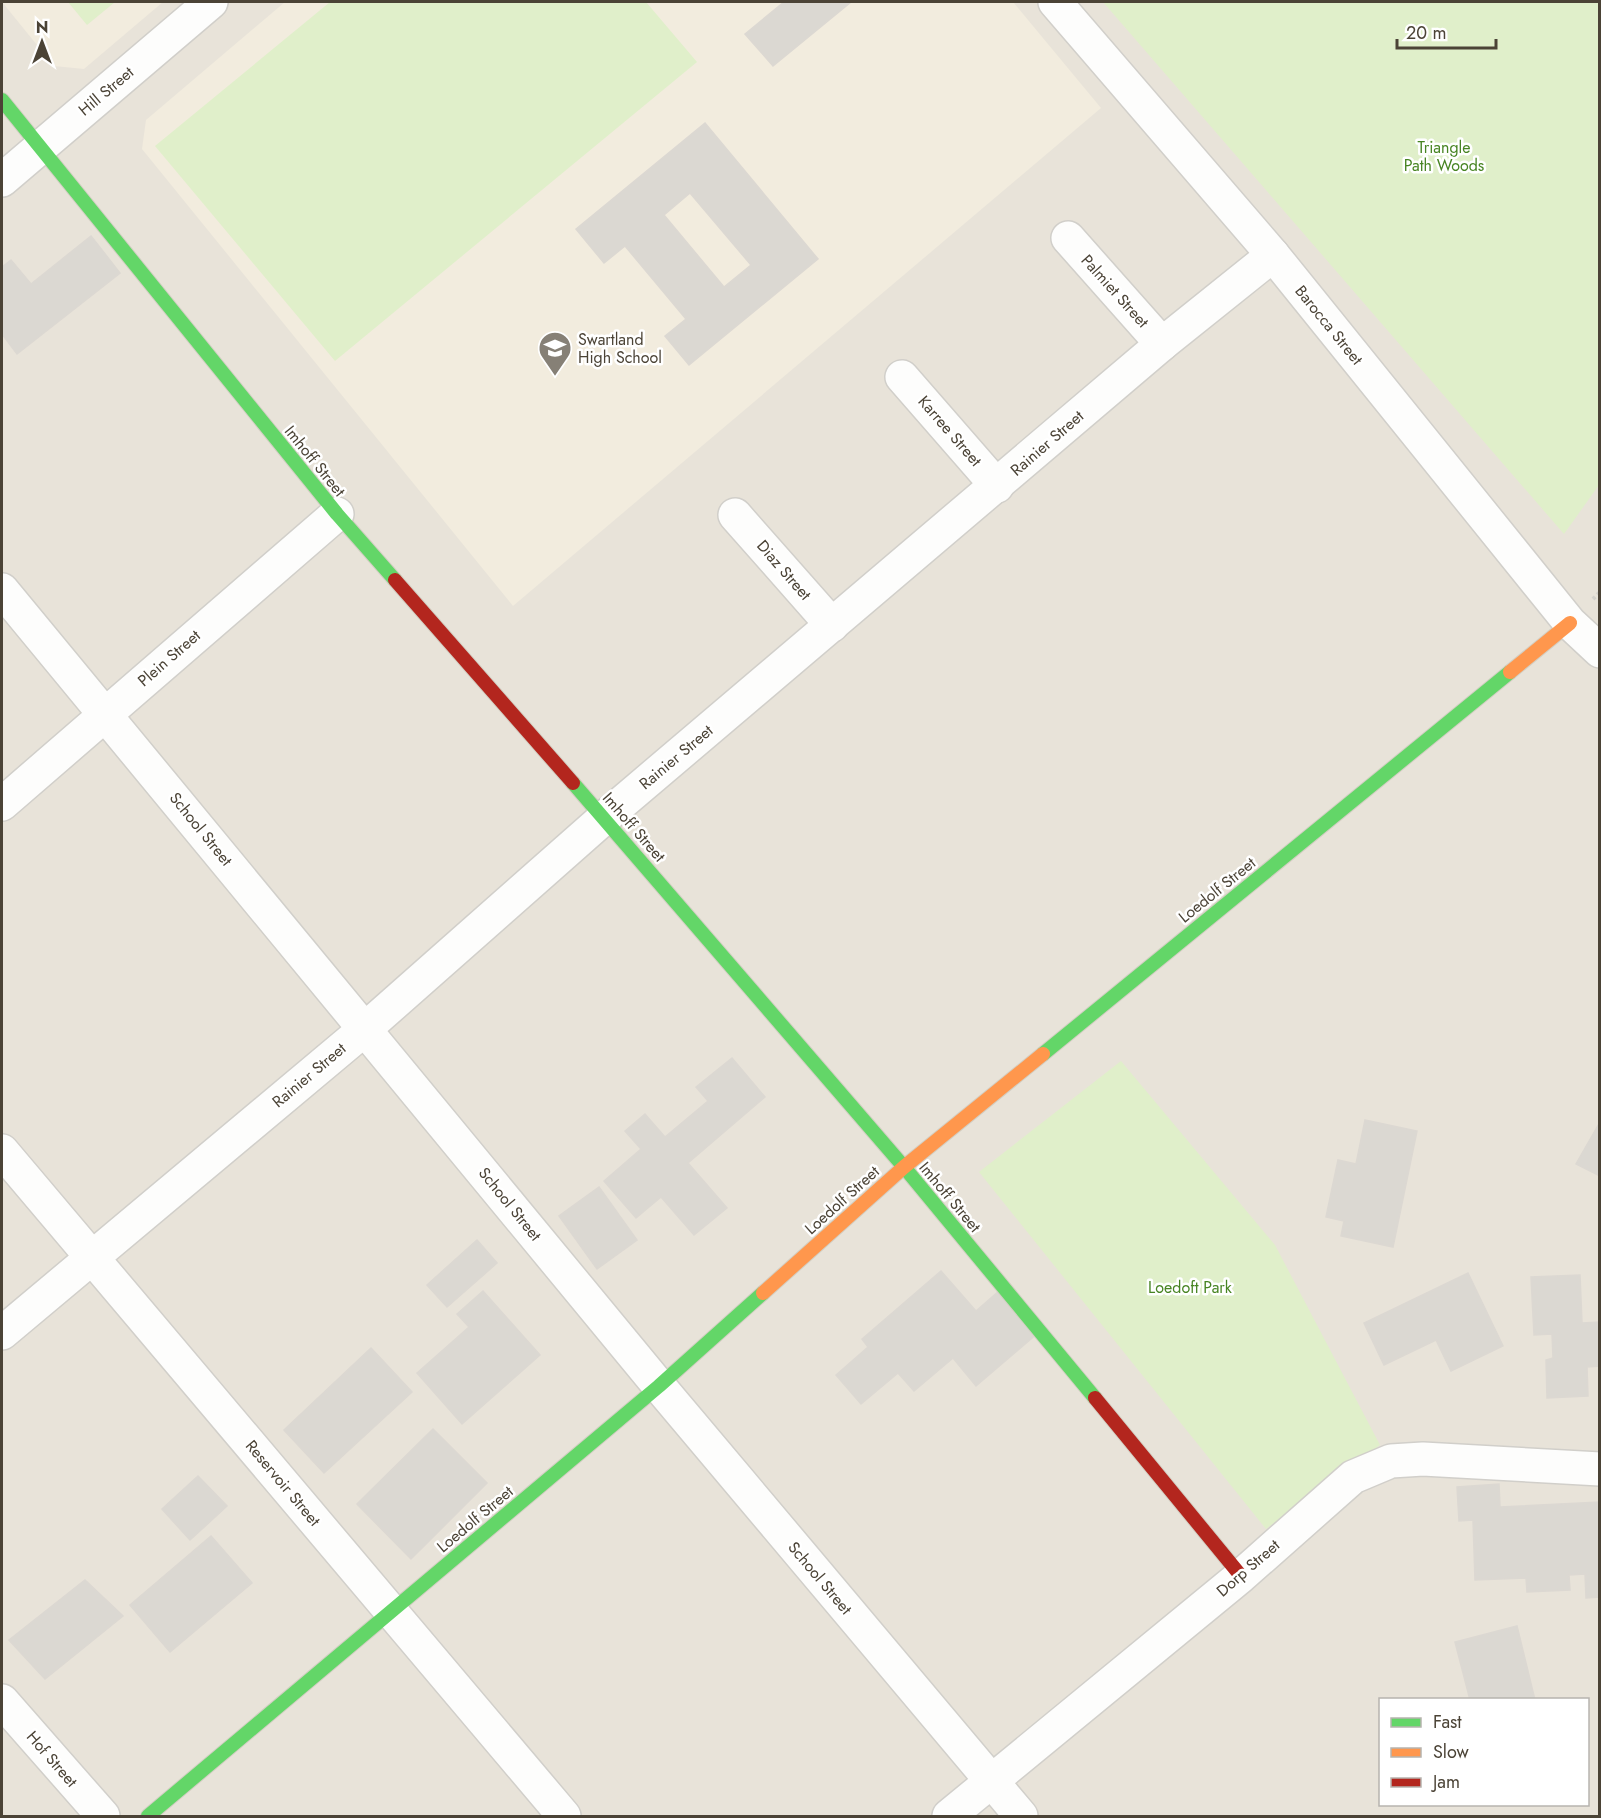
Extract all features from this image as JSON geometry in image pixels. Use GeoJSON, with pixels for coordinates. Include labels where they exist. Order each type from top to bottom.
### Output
{"type":"FeatureCollection","features":[{"type":"Feature","properties":{"kind":"street","name":"Hill Street"},"geometry":{"type":"LineString","coordinates":[[2,180],[211,2]]}},
{"type":"Feature","properties":{"kind":"street","name":"Barocca Street"},"geometry":{"type":"LineString","coordinates":[[1055,2],[1273,255],[1570,623],[1599,651]]}},
{"type":"Feature","properties":{"kind":"street","name":"Imhoff Street"},"geometry":{"type":"LineString","coordinates":[[2,100],[337,514],[604,818],[904,1167],[1241,1575]]}},
{"type":"Feature","properties":{"kind":"street","name":"Palmiet Street"},"geometry":{"type":"LineString","coordinates":[[1068,238],[1162,345]]}},
{"type":"Feature","properties":{"kind":"street","name":"Rainier Street"},"geometry":{"type":"LineString","coordinates":[[2,1333],[91,1256],[365,1029],[604,818],[1162,345],[1273,255]]}},
{"type":"Feature","properties":{"kind":"street","name":"Karree Street"},"geometry":{"type":"LineString","coordinates":[[902,377],[997,486]]}},
{"type":"Feature","properties":{"kind":"street","name":"Plein Street"},"geometry":{"type":"LineString","coordinates":[[2,804],[105,712],[337,514]]}},
{"type":"Feature","properties":{"kind":"street","name":"Diaz Street"},"geometry":{"type":"LineString","coordinates":[[735,515],[832,625]]}},
{"type":"Feature","properties":{"kind":"street","name":"School Street"},"geometry":{"type":"LineString","coordinates":[[2,590],[659,1386],[1021,1816]]}},
{"type":"Feature","properties":{"kind":"street","name":"Loedolf Street"},"geometry":{"type":"LineString","coordinates":[[148,1816],[659,1386],[904,1167],[1570,623]]}},
{"type":"Feature","properties":{"kind":"street","name":"Reservoir Street"},"geometry":{"type":"LineString","coordinates":[[2,1151],[564,1816]]}},
{"type":"Feature","properties":{"kind":"street","name":"Dorp Street"},"geometry":{"type":"LineString","coordinates":[[949,1816],[1241,1575],[1353,1477],[1391,1461],[1423,1459],[1599,1469]]}},
{"type":"Feature","properties":{"kind":"street","name":"Hof Street"},"geometry":{"type":"LineString","coordinates":[[2,1701],[103,1816]]}},
{"type":"Feature","properties":{"kind":"shaded area"},"geometry":{"type":"Polygon","coordinates":[[[2,2],[1599,2],[1599,1816],[2,1816],[2,2]]]}},
{"type":"Feature","properties":{"kind":"shaded area"},"geometry":{"type":"Polygon","coordinates":[[[2,2],[163,2],[84,69],[54,66],[2,2]]]}},
{"type":"Feature","properties":{"kind":"shaded area","name":"Swartland High School"},"geometry":{"type":"Polygon","coordinates":[[[285,2],[1013,2],[1101,108],[513,606],[142,149],[146,120],[285,2]]]}},
{"type":"Feature","properties":{"kind":"green space"},"geometry":{"type":"Polygon","coordinates":[[[68,2],[115,2],[87,25],[68,2]]]}},
{"type":"Feature","properties":{"kind":"green space"},"geometry":{"type":"Polygon","coordinates":[[[330,2],[646,2],[697,62],[335,361],[155,146],[330,2]]]}},
{"type":"Feature","properties":{"kind":"green space","name":"Triangle Path Woods"},"geometry":{"type":"Polygon","coordinates":[[[1103,2],[1599,2],[1599,485],[1564,534],[1103,2]]]}},
{"type":"Feature","properties":{"kind":"green space","name":"Loedoft Park"},"geometry":{"type":"Polygon","coordinates":[[[1121,1061],[1275,1245],[1380,1445],[1266,1529],[979,1172],[1121,1061]]]}},
{"type":"Feature","properties":{"kind":"building"},"geometry":{"type":"Polygon","coordinates":[[[784,2],[851,2],[773,66],[745,34],[784,2]]]}},
{"type":"Feature","properties":{"kind":"building"},"geometry":{"type":"Polygon","coordinates":[[[705,123],[818,259],[689,365],[665,336],[686,319],[625,246],[604,263],[576,229],[705,123]],[[690,193],[664,215],[724,287],[751,265],[690,193]]]}},
{"type":"Feature","properties":{"kind":"building"},"geometry":{"type":"Polygon","coordinates":[[[91,236],[120,273],[17,354],[2,334],[2,267],[11,260],[31,284],[91,236]]]}},
{"type":"Feature","properties":{"kind":"building"},"geometry":{"type":"Polygon","coordinates":[[[732,1058],[765,1097],[688,1163],[727,1208],[694,1235],[661,1197],[636,1218],[604,1181],[641,1149],[625,1131],[645,1114],[665,1137],[708,1101],[696,1087],[732,1058]]]}},
{"type":"Feature","properties":{"kind":"building"},"geometry":{"type":"Polygon","coordinates":[[[1365,1120],[1417,1131],[1393,1247],[1341,1236],[1344,1221],[1326,1217],[1338,1160],[1356,1164],[1365,1120]]]}},
{"type":"Feature","properties":{"kind":"building"},"geometry":{"type":"Polygon","coordinates":[[[1600,1122],[1600,1176],[1576,1164],[1600,1122]]]}},
{"type":"Feature","properties":{"kind":"building"},"geometry":{"type":"Polygon","coordinates":[[[599,1187],[637,1240],[597,1269],[559,1216],[599,1187]]]}},
{"type":"Feature","properties":{"kind":"building"},"geometry":{"type":"Polygon","coordinates":[[[477,1240],[497,1263],[447,1307],[427,1285],[477,1240]]]}},
{"type":"Feature","properties":{"kind":"building"},"geometry":{"type":"Polygon","coordinates":[[[941,1271],[976,1311],[1000,1290],[1038,1333],[976,1386],[953,1358],[914,1391],[898,1373],[861,1404],[836,1375],[868,1347],[862,1339],[941,1271]]]}},
{"type":"Feature","properties":{"kind":"building"},"geometry":{"type":"Polygon","coordinates":[[[1468,1273],[1503,1346],[1451,1371],[1436,1340],[1384,1365],[1364,1323],[1468,1273]]]}},
{"type":"Feature","properties":{"kind":"building"},"geometry":{"type":"Polygon","coordinates":[[[1580,1275],[1582,1323],[1600,1322],[1600,1366],[1587,1367],[1588,1396],[1547,1398],[1546,1360],[1553,1358],[1552,1334],[1534,1335],[1531,1277],[1580,1275]]]}},
{"type":"Feature","properties":{"kind":"building"},"geometry":{"type":"Polygon","coordinates":[[[483,1291],[540,1355],[462,1424],[417,1373],[469,1327],[457,1314],[483,1291]]]}},
{"type":"Feature","properties":{"kind":"building"},"geometry":{"type":"Polygon","coordinates":[[[371,1348],[412,1392],[324,1473],[284,1430],[371,1348]]]}},
{"type":"Feature","properties":{"kind":"building"},"geometry":{"type":"Polygon","coordinates":[[[433,1429],[487,1483],[411,1559],[357,1504],[433,1429]]]}},
{"type":"Feature","properties":{"kind":"building"},"geometry":{"type":"Polygon","coordinates":[[[198,1476],[227,1506],[190,1540],[162,1509],[198,1476]]]}},
{"type":"Feature","properties":{"kind":"building"},"geometry":{"type":"Polygon","coordinates":[[[1499,1484],[1500,1507],[1600,1502],[1600,1597],[1586,1598],[1585,1574],[1569,1575],[1570,1590],[1527,1592],[1526,1578],[1475,1580],[1473,1520],[1459,1521],[1457,1487],[1499,1484]]]}},
{"type":"Feature","properties":{"kind":"building"},"geometry":{"type":"Polygon","coordinates":[[[211,1536],[252,1583],[170,1652],[130,1605],[211,1536]]]}},
{"type":"Feature","properties":{"kind":"building"},"geometry":{"type":"Polygon","coordinates":[[[85,1580],[123,1616],[45,1679],[9,1640],[85,1580]]]}},
{"type":"Feature","properties":{"kind":"building"},"geometry":{"type":"Polygon","coordinates":[[[1517,1626],[1535,1698],[1469,1698],[1455,1642],[1517,1626]]]}},
{"type":"Feature","properties":{"kind":"traffic: fast"},"geometry":{"type":"LineString","coordinates":[[2,100],[337,514],[395,580]]}},
{"type":"Feature","properties":{"kind":"traffic: fast"},"geometry":{"type":"LineString","coordinates":[[1043,1054],[1510,672]]}},
{"type":"Feature","properties":{"kind":"traffic: fast"},"geometry":{"type":"LineString","coordinates":[[573,783],[904,1167],[1095,1398]]}},
{"type":"Feature","properties":{"kind":"traffic: fast"},"geometry":{"type":"LineString","coordinates":[[148,1816],[659,1386],[763,1293]]}},
{"type":"Feature","properties":{"kind":"traffic: slow"},"geometry":{"type":"LineString","coordinates":[[1510,672],[1570,623]]}},
{"type":"Feature","properties":{"kind":"traffic: slow"},"geometry":{"type":"LineString","coordinates":[[763,1293],[904,1167],[1043,1054]]}},
{"type":"Feature","properties":{"kind":"traffic: jam"},"geometry":{"type":"LineString","coordinates":[[395,580],[573,783]]}},
{"type":"Feature","properties":{"kind":"traffic: jam"},"geometry":{"type":"LineString","coordinates":[[1095,1398],[1241,1576]]}},
{"type":"Feature","properties":{"kind":"place","name":"Swartland High School"},"geometry":{"type":"Point","coordinates":[555,377]}}]}
